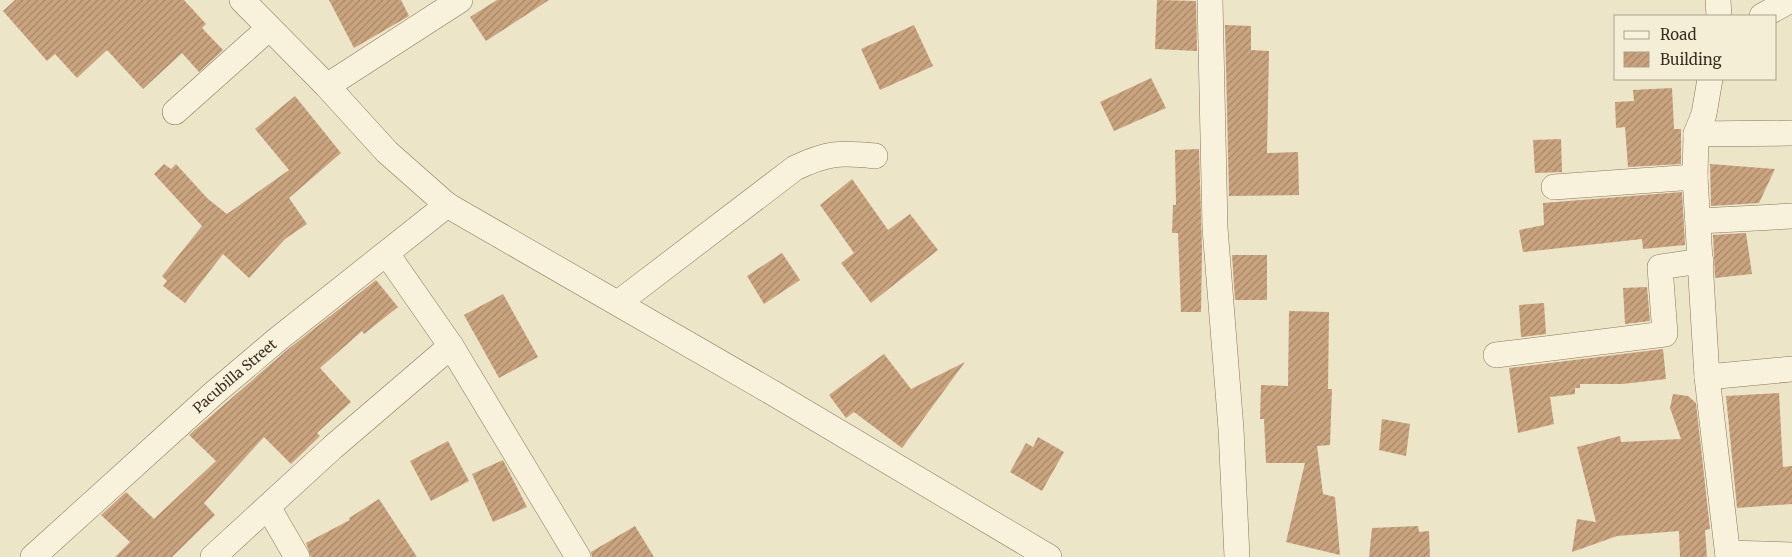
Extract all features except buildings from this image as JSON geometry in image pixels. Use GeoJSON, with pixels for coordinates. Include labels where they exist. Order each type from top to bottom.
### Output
{"type":"FeatureCollection","features":[{"type":"Feature","properties":{"kind":"street"},"geometry":{"type":"LineString","coordinates":[[242,0],[268,29],[327,86],[387,152],[447,205],[618,303],[1049,557]]}},
{"type":"Feature","properties":{"kind":"street"},"geometry":{"type":"LineString","coordinates":[[327,86],[460,0]]}},
{"type":"Feature","properties":{"kind":"street"},"geometry":{"type":"LineString","coordinates":[[1210,0],[1216,228],[1231,430],[1237,557]]}},
{"type":"Feature","properties":{"kind":"street"},"geometry":{"type":"LineString","coordinates":[[1718,0],[1719,15]]}},
{"type":"Feature","properties":{"kind":"street"},"geometry":{"type":"LineString","coordinates":[[1764,15],[1791,0]]}},
{"type":"Feature","properties":{"kind":"street"},"geometry":{"type":"LineString","coordinates":[[175,112],[268,29]]}},
{"type":"Feature","properties":{"kind":"street"},"geometry":{"type":"LineString","coordinates":[[1710,80],[1704,114],[1696,134],[1695,177],[1707,377],[1728,555],[1792,556]]}},
{"type":"Feature","properties":{"kind":"street"},"geometry":{"type":"LineString","coordinates":[[1696,134],[1792,134]]}},
{"type":"Feature","properties":{"kind":"street"},"geometry":{"type":"LineString","coordinates":[[618,303],[795,168],[818,157],[841,152],[875,156]]}},
{"type":"Feature","properties":{"kind":"street"},"geometry":{"type":"LineString","coordinates":[[1554,188],[1695,177]]}},
{"type":"Feature","properties":{"kind":"street","name":"Pacubilla Street"},"geometry":{"type":"LineString","coordinates":[[33,557],[278,339],[447,205]]}},
{"type":"Feature","properties":{"kind":"street"},"geometry":{"type":"LineString","coordinates":[[1699,221],[1792,216]]}},
{"type":"Feature","properties":{"kind":"street"},"geometry":{"type":"LineString","coordinates":[[387,254],[451,346],[578,557]]}},
{"type":"Feature","properties":{"kind":"street"},"geometry":{"type":"LineString","coordinates":[[1496,355],[1665,334],[1660,267],[1701,261]]}},
{"type":"Feature","properties":{"kind":"street"},"geometry":{"type":"LineString","coordinates":[[213,557],[333,447],[451,346]]}},
{"type":"Feature","properties":{"kind":"street"},"geometry":{"type":"LineString","coordinates":[[1707,377],[1792,369]]}},
{"type":"Feature","properties":{"kind":"street"},"geometry":{"type":"LineString","coordinates":[[268,507],[297,557]]}}]}
